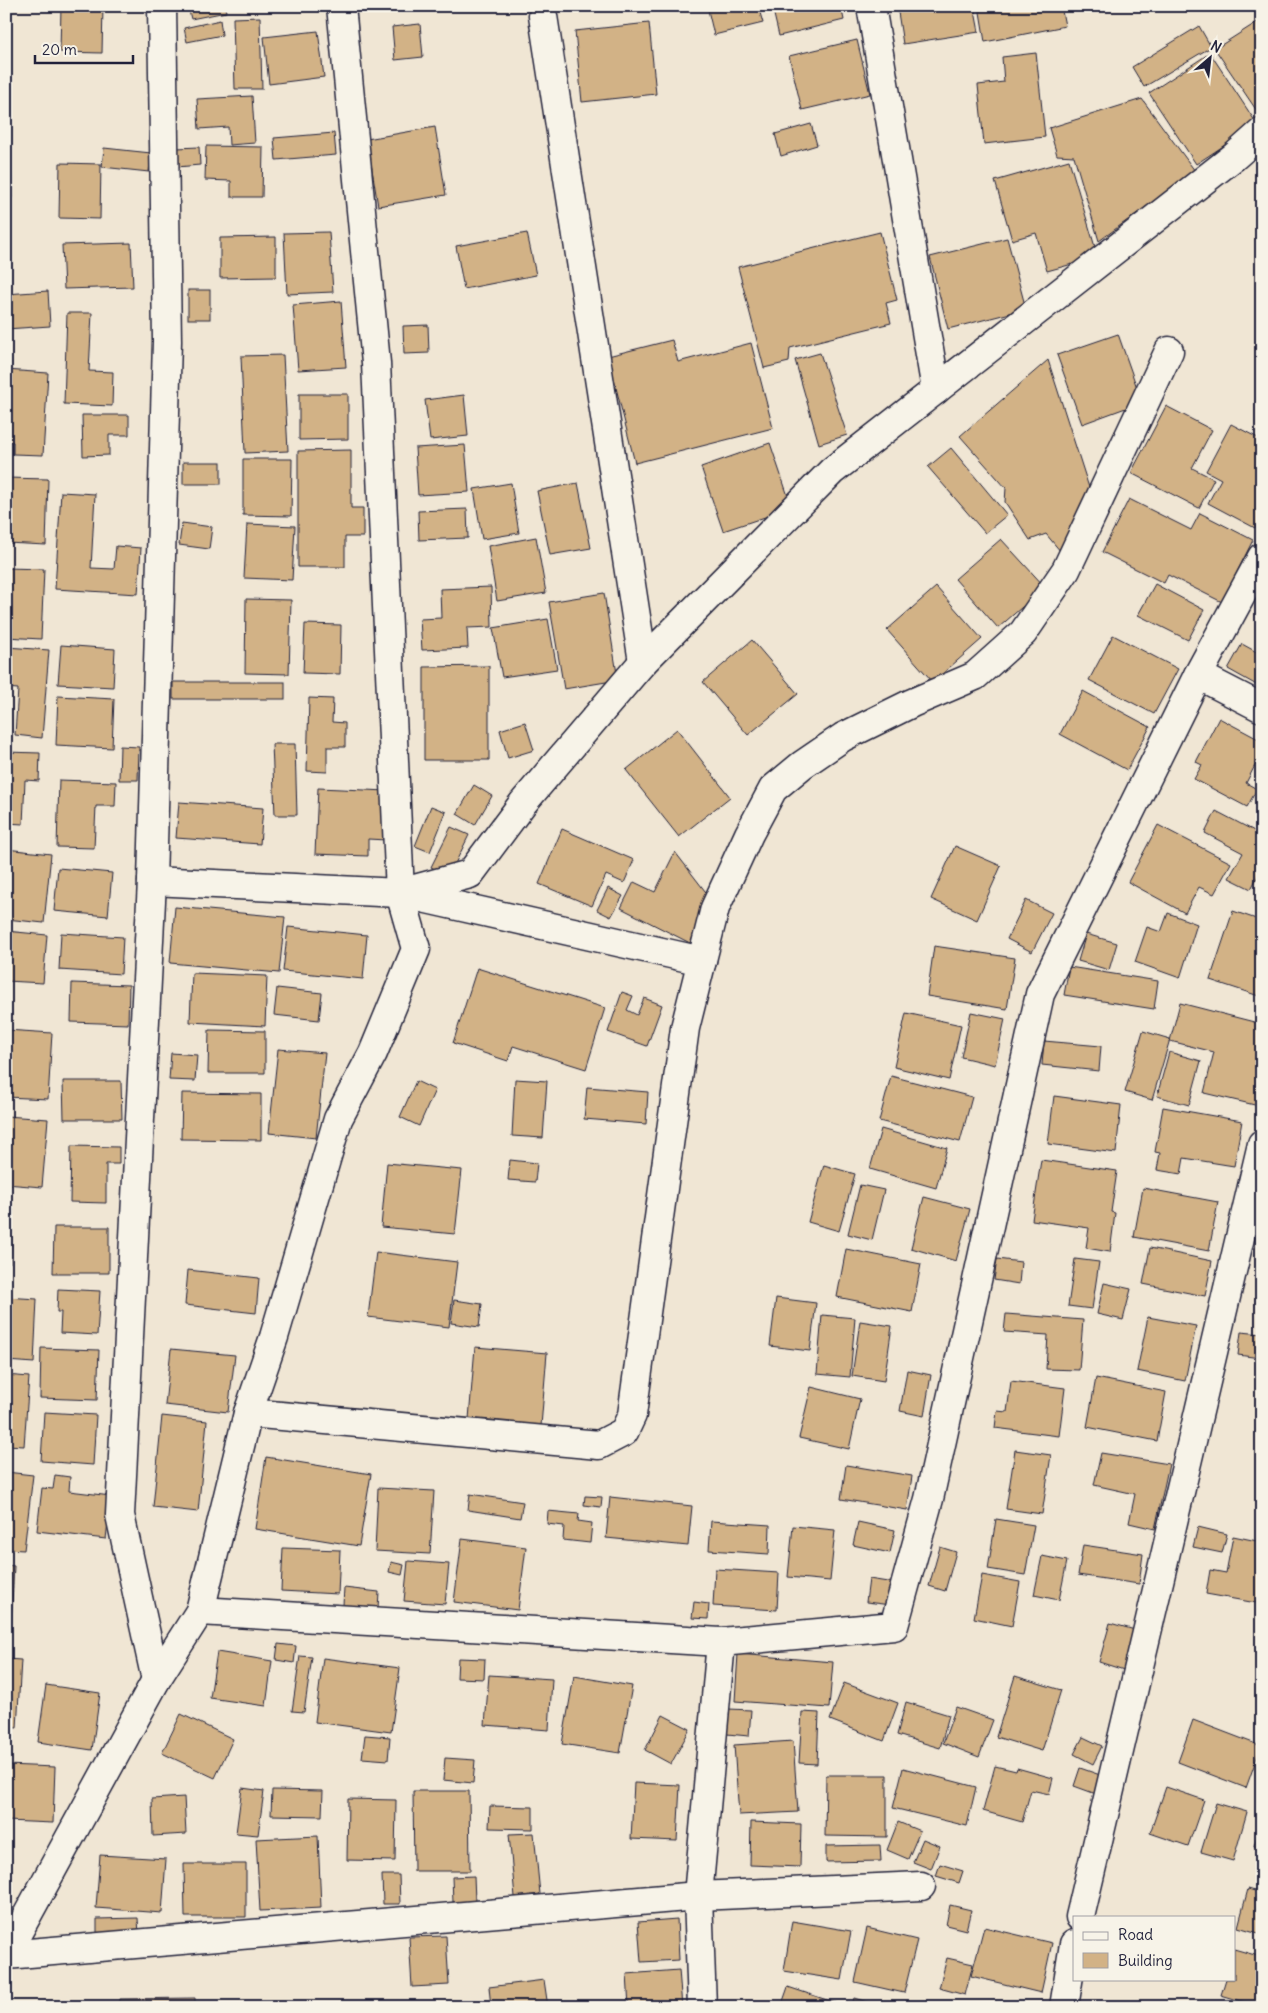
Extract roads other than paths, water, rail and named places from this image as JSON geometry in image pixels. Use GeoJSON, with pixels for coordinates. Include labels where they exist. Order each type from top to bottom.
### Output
{"type":"FeatureCollection","features":[{"type":"Feature","properties":{"kind":"street"},"geometry":{"type":"LineString","coordinates":[[156,1680],[120,1515],[152,881],[167,341],[162,6]]}},
{"type":"Feature","properties":{"kind":"street"},"geometry":{"type":"LineString","coordinates":[[6,1954],[156,1680],[200,1611],[248,1413],[274,1337],[338,1119],[373,1053],[416,949],[400,893],[376,363],[341,6]]}},
{"type":"Feature","properties":{"kind":"street"},"geometry":{"type":"LineString","coordinates":[[871,6],[936,390]]}},
{"type":"Feature","properties":{"kind":"street"},"geometry":{"type":"LineString","coordinates":[[543,16],[643,662]]}},
{"type":"Feature","properties":{"kind":"street"},"geometry":{"type":"LineString","coordinates":[[400,893],[470,874],[523,803],[643,662],[832,472],[1227,162],[1262,132]]}},
{"type":"Feature","properties":{"kind":"street"},"geometry":{"type":"LineString","coordinates":[[248,1413],[599,1445],[624,1432],[632,1415],[685,1028],[715,908],[773,789],[802,765],[843,737],[912,703],[976,676],[1022,633],[1066,570],[1169,351]]}},
{"type":"Feature","properties":{"kind":"street"},"geometry":{"type":"LineString","coordinates":[[200,1611],[722,1642],[894,1626],[929,1500],[1040,994],[1198,675],[1262,557]]}},
{"type":"Feature","properties":{"kind":"street"},"geometry":{"type":"LineString","coordinates":[[1198,675],[1262,708]]}},
{"type":"Feature","properties":{"kind":"street"},"geometry":{"type":"LineString","coordinates":[[152,881],[400,893],[702,961]]}},
{"type":"Feature","properties":{"kind":"street"},"geometry":{"type":"LineString","coordinates":[[1080,1916],[1262,1144]]}},
{"type":"Feature","properties":{"kind":"street"},"geometry":{"type":"LineString","coordinates":[[702,2007],[698,1896],[722,1642]]}},
{"type":"Feature","properties":{"kind":"street"},"geometry":{"type":"LineString","coordinates":[[6,1954],[698,1896],[921,1886]]}},
{"type":"Feature","properties":{"kind":"street"},"geometry":{"type":"LineString","coordinates":[[1064,2007],[1073,1950]]}}]}
